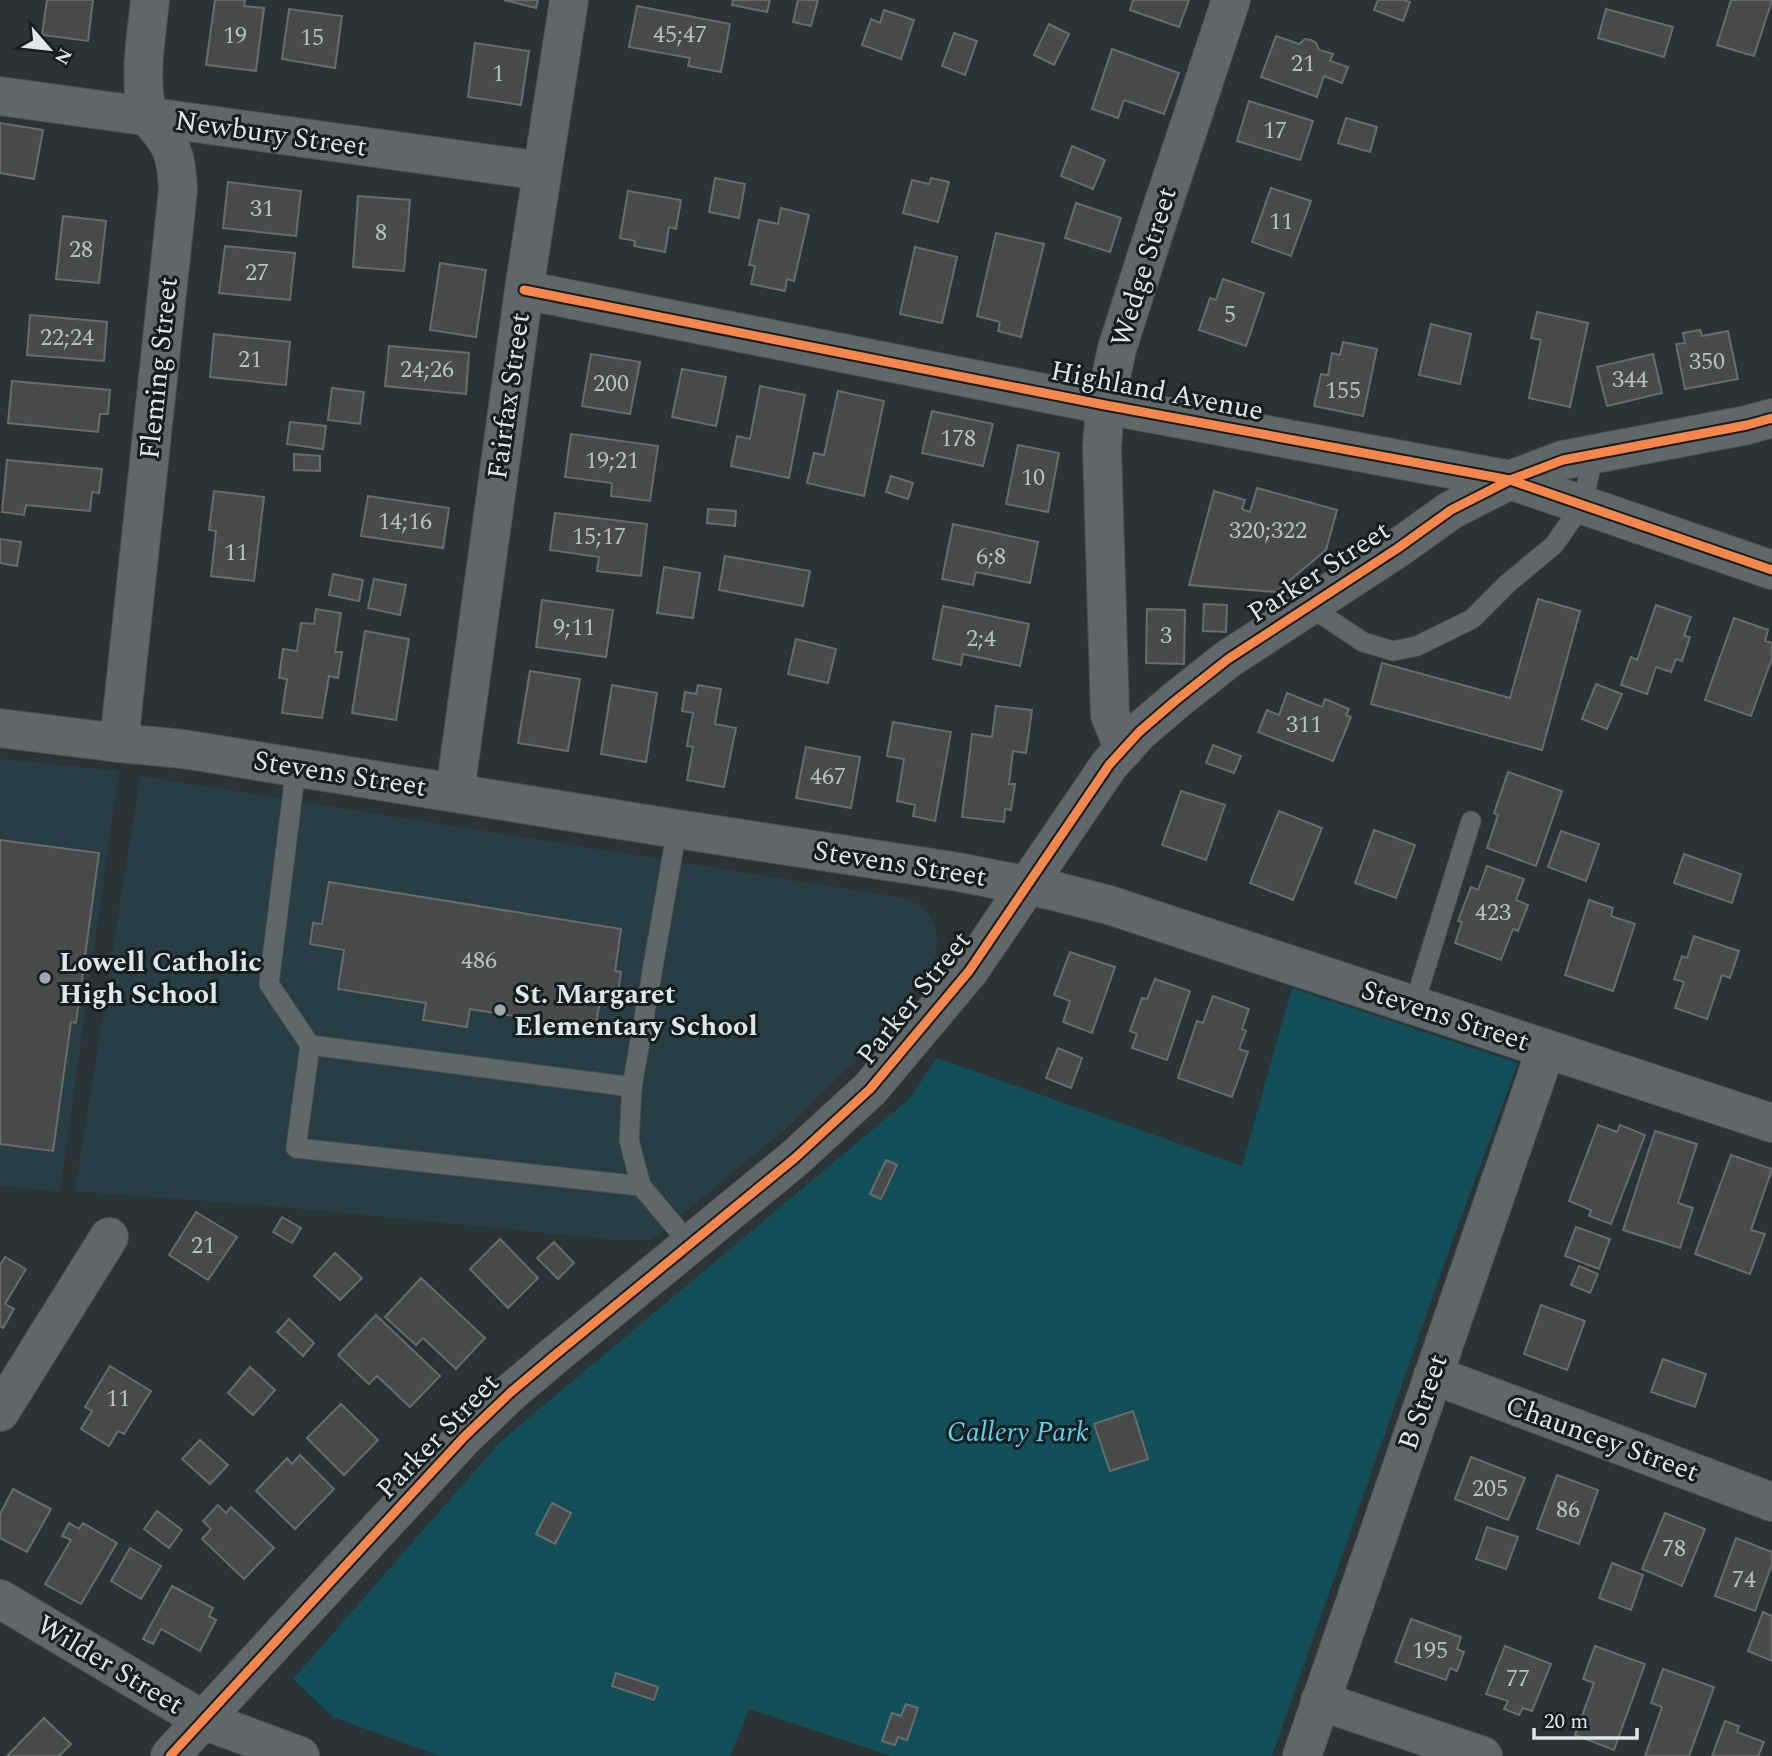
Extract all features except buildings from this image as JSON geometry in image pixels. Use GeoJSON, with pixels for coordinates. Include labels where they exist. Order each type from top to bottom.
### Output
{"type":"FeatureCollection","features":[{"type":"Feature","properties":{"kind":"street","name":"Fleming Street"},"geometry":{"type":"LineString","coordinates":[[119,743],[178,190],[177,163],[167,140],[149,117],[144,93],[150,0]]}},
{"type":"Feature","properties":{"kind":"street","name":"Fairfax Street"},"geometry":{"type":"LineString","coordinates":[[455,792],[524,290],[569,0]]}},
{"type":"Feature","properties":{"kind":"street","name":"Wedge Street"},"geometry":{"type":"LineString","coordinates":[[1124,749],[1110,715],[1102,449],[1105,405],[1121,337],[1231,0]]}},
{"type":"Feature","properties":{"kind":"street","name":"Newbury Street"},"geometry":{"type":"LineString","coordinates":[[0,96],[542,171]]}},
{"type":"Feature","properties":{"kind":"street","name":"Highland Avenue"},"geometry":{"type":"LineString","coordinates":[[524,290],[1105,405],[1510,480],[1772,570]]}},
{"type":"Feature","properties":{"kind":"street","name":"Parker Street"},"geometry":{"type":"LineString","coordinates":[[170,1756],[464,1437],[511,1392],[795,1158],[870,1089],[969,971],[1109,765],[1139,732],[1175,701],[1228,659],[1398,548],[1451,510],[1510,480],[1563,460],[1772,418]]}},
{"type":"Feature","properties":{"kind":"street","name":"Stevens Street"},"geometry":{"type":"LineString","coordinates":[[0,728],[183,749],[958,872],[1054,891],[1109,905],[1772,1123]]}},
{"type":"Feature","properties":{"kind":"street","name":"B Street"},"geometry":{"type":"LineString","coordinates":[[1301,1756],[1546,1049]]}},
{"type":"Feature","properties":{"kind":"street"},"geometry":{"type":"LineString","coordinates":[[0,1412],[109,1237]]}},
{"type":"Feature","properties":{"kind":"street","name":"Chauncey Street"},"geometry":{"type":"LineString","coordinates":[[1433,1375],[1772,1502]]}},
{"type":"Feature","properties":{"kind":"street","name":"Wilder Street"},"geometry":{"type":"LineString","coordinates":[[0,1599],[203,1720],[300,1756]]}},
{"type":"Feature","properties":{"kind":"street"},"geometry":{"type":"LineString","coordinates":[[1320,1701],[1483,1756]]}},
{"type":"Feature","properties":{"kind":"lane"},"geometry":{"type":"LineString","coordinates":[[1309,606],[1363,642],[1393,651],[1417,646],[1472,619],[1507,584],[1554,545],[1582,505],[1594,455]]}},
{"type":"Feature","properties":{"kind":"lane"},"geometry":{"type":"LineString","coordinates":[[296,767],[269,984],[310,1045],[296,1148],[640,1186]]}},
{"type":"Feature","properties":{"kind":"lane"},"geometry":{"type":"LineString","coordinates":[[1414,1006],[1471,821]]}},
{"type":"Feature","properties":{"kind":"lane"},"geometry":{"type":"LineString","coordinates":[[677,829],[632,1087],[629,1140],[640,1186],[690,1244]]}},
{"type":"Feature","properties":{"kind":"lane"},"geometry":{"type":"LineString","coordinates":[[310,1045],[632,1087]]}},
{"type":"Feature","properties":{"kind":"shaded area","name":"Lowell Catholic High School"},"geometry":{"type":"Polygon","coordinates":[[[0,759],[119,771],[60,1192],[0,1185],[0,759]]]}},
{"type":"Feature","properties":{"kind":"shaded area","name":"St. Margaret Elementary School"},"geometry":{"type":"Polygon","coordinates":[[[140,776],[903,898],[928,913],[938,940],[936,954],[930,968],[864,1052],[788,1127],[651,1240],[618,1240],[273,1206],[75,1191],[140,776]]]}},
{"type":"Feature","properties":{"kind":"green space","name":"Callery Park"},"geometry":{"type":"Polygon","coordinates":[[[1292,988],[1518,1063],[1448,1253],[1272,1756],[892,1756],[749,1709],[730,1756],[440,1756],[333,1717],[293,1679],[501,1441],[908,1100],[937,1058],[1242,1166],[1292,988]]]}},
{"type":"Feature","properties":{"kind":"cycle path"},"geometry":{"type":"LineString","coordinates":[[524,290],[1105,405],[1510,480],[1772,570]]}},
{"type":"Feature","properties":{"kind":"cycle path"},"geometry":{"type":"LineString","coordinates":[[170,1756],[464,1437],[511,1392],[795,1158],[870,1089],[969,971],[1109,765],[1139,732],[1175,701],[1228,659],[1398,548],[1451,510],[1510,480],[1563,460],[1772,418]]}},
{"type":"Feature","properties":{"kind":"place","name":"Lowell Catholic High School"},"geometry":{"type":"Point","coordinates":[45,978]}},
{"type":"Feature","properties":{"kind":"place","name":"St. Margaret Elementary School"},"geometry":{"type":"Point","coordinates":[500,1010]}}]}
